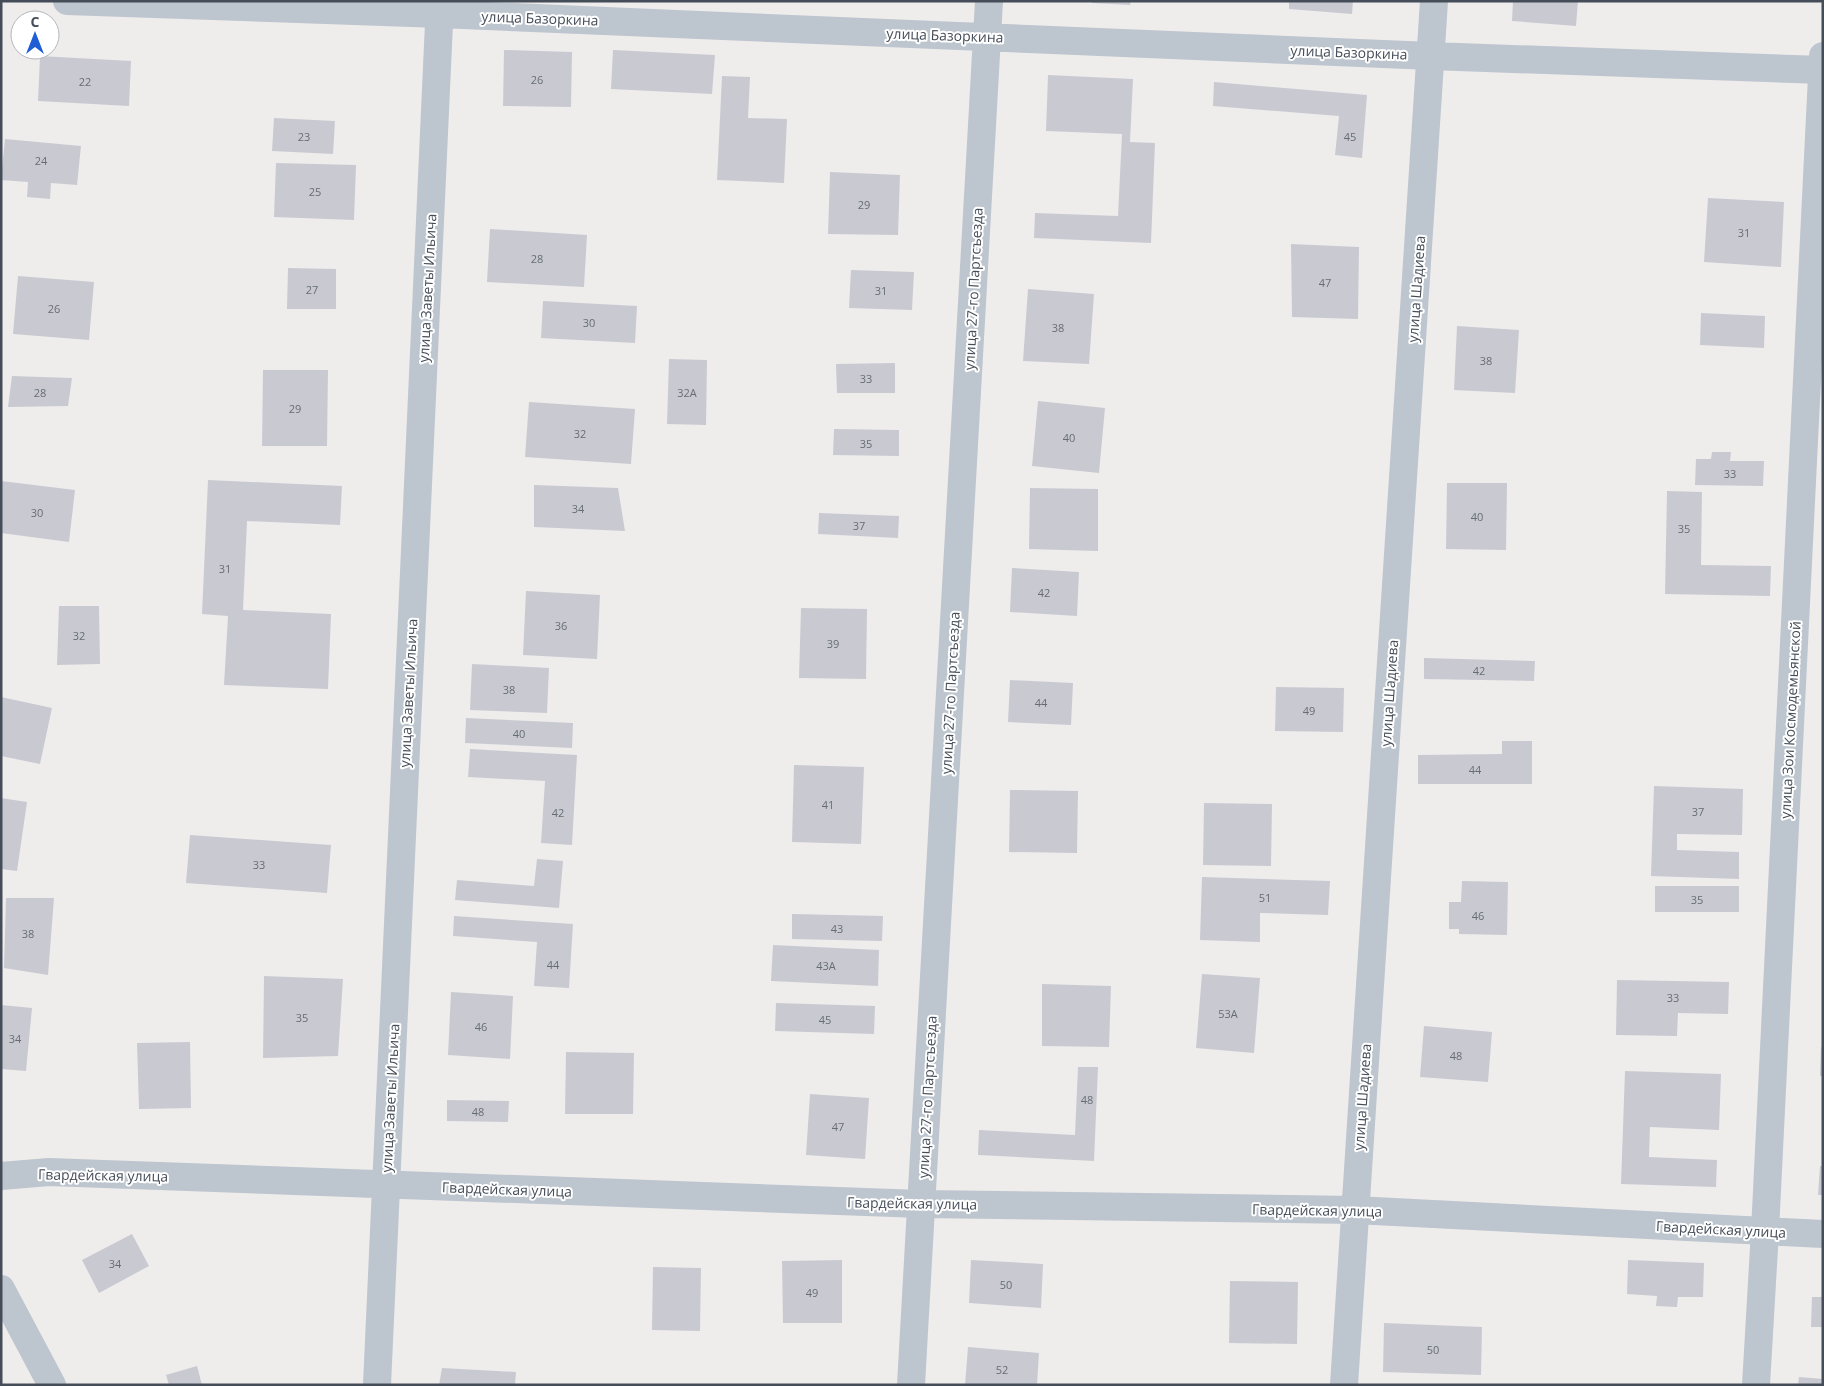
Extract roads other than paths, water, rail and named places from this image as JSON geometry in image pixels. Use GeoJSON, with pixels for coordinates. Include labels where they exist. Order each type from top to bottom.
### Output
{"type":"FeatureCollection","features":[{"type":"Feature","properties":{"kind":"street","name":"улица Базоркина"},"geometry":{"type":"LineString","coordinates":[[66,1],[440,8],[987,37],[1431,56],[1822,65]]}},
{"type":"Feature","properties":{"kind":"street","name":"улица 27-го Партсъезда"},"geometry":{"type":"LineString","coordinates":[[911,1385],[989,1]]}},
{"type":"Feature","properties":{"kind":"street","name":"улица Шадиева"},"geometry":{"type":"LineString","coordinates":[[1344,1385],[1434,1]]}},
{"type":"Feature","properties":{"kind":"street","name":"улица Заветы Ильича"},"geometry":{"type":"LineString","coordinates":[[377,1385],[440,8]]}},
{"type":"Feature","properties":{"kind":"street","name":"улица Зои Космодемьянской"},"geometry":{"type":"LineString","coordinates":[[1756,1385],[1822,65]]}},
{"type":"Feature","properties":{"kind":"street","name":"Гвардейская улица"},"geometry":{"type":"LineString","coordinates":[[1,1176],[49,1172],[921,1204],[1355,1210],[1823,1234]]}},
{"type":"Feature","properties":{"kind":"street"},"geometry":{"type":"LineString","coordinates":[[1,1289],[52,1385]]}}]}
